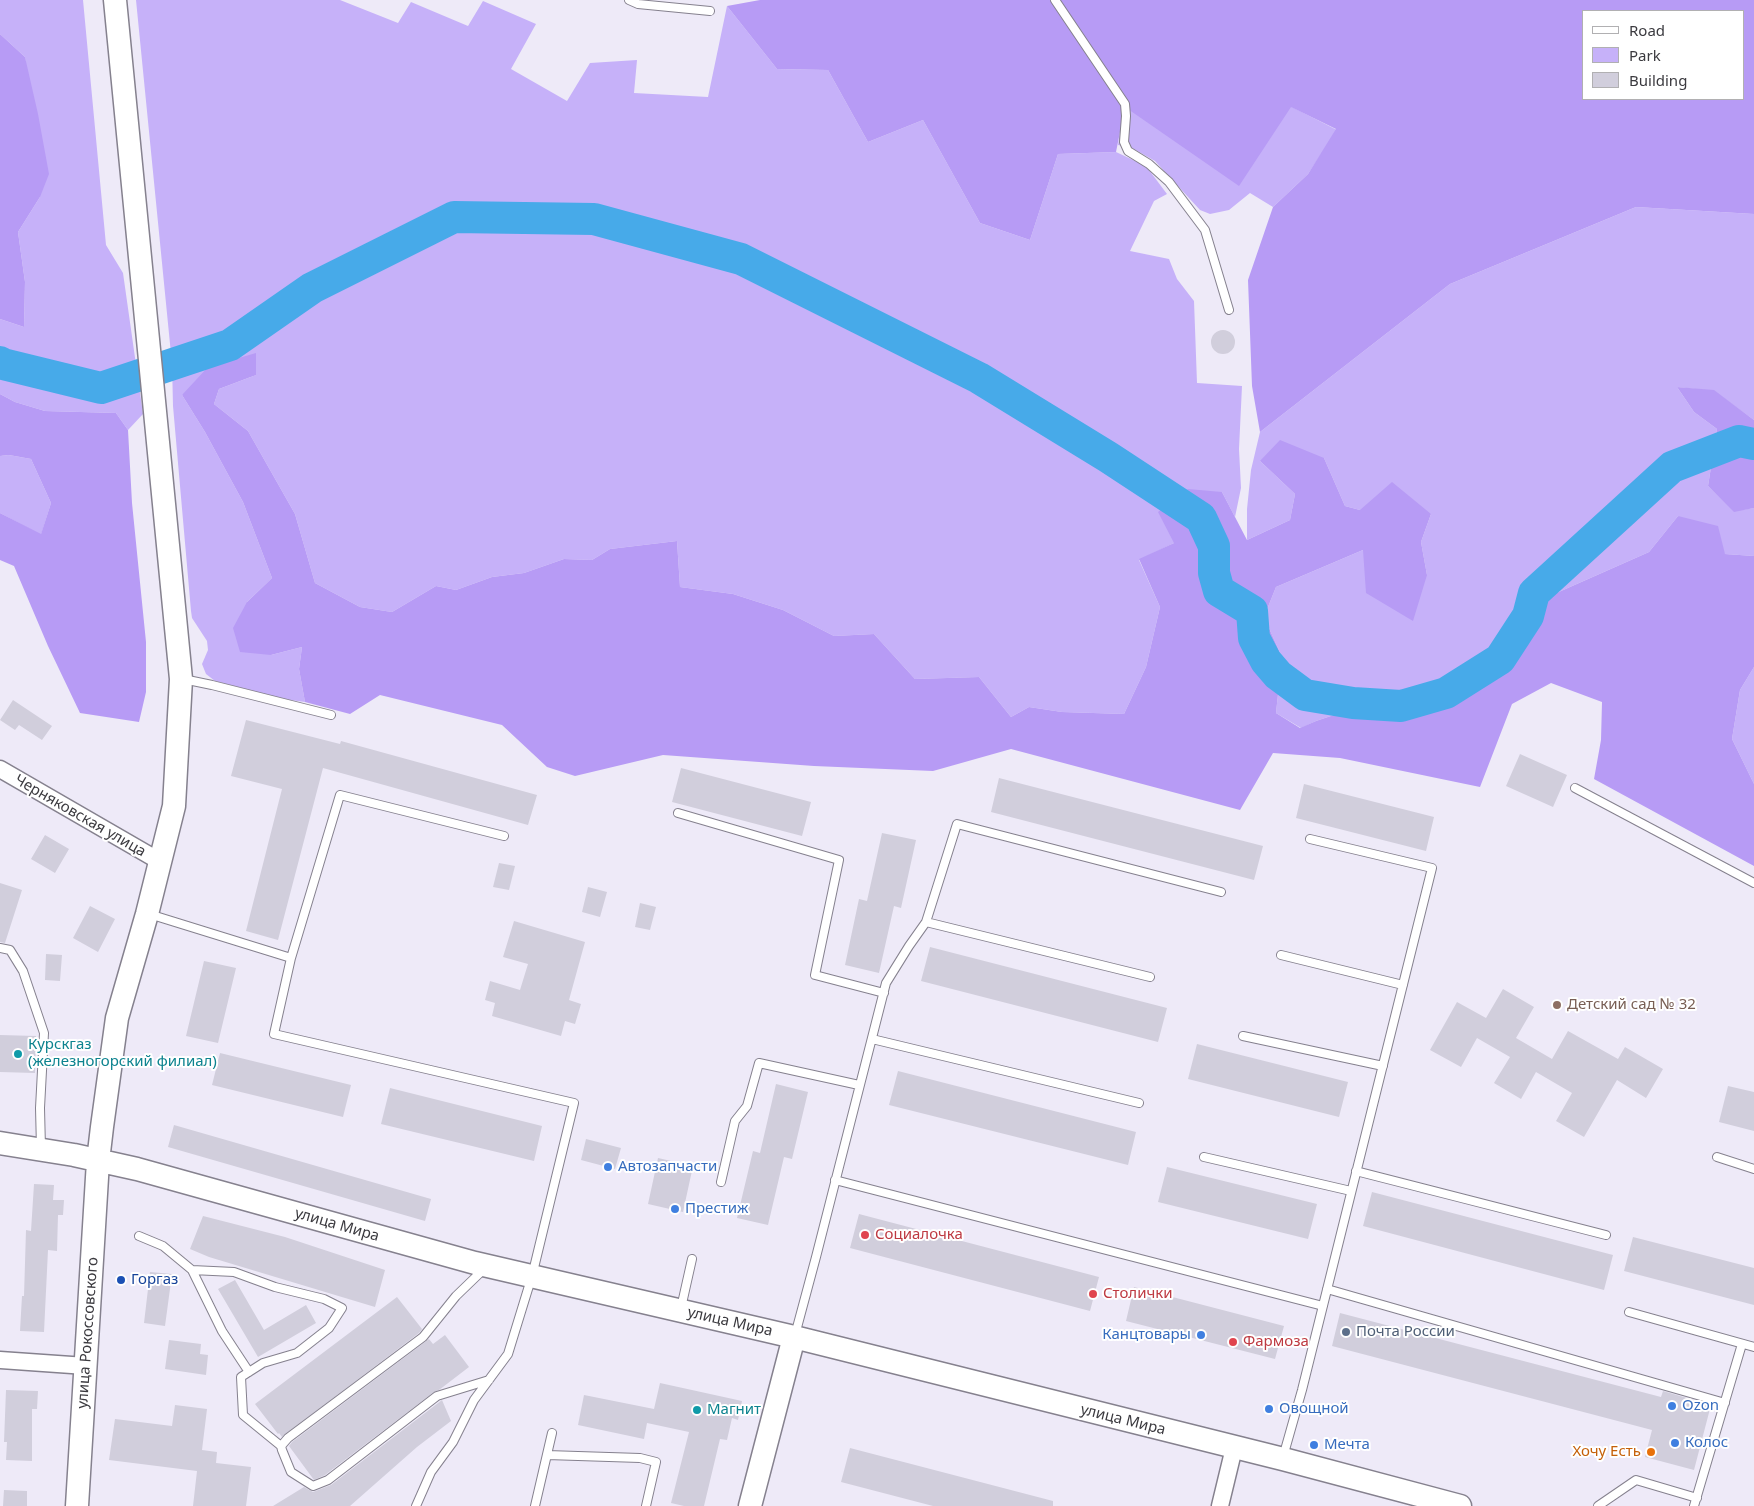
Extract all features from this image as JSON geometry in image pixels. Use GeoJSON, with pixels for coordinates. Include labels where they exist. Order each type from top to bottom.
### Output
{"type":"FeatureCollection","features":[{"type":"Feature","properties":{"kind":"main road","name":"улица Рокоссовского"},"geometry":{"type":"LineString","coordinates":[[77,1506],[98,1161],[117,1018],[147,914],[174,806],[181,679],[115,0]]}},
{"type":"Feature","properties":{"kind":"main road","name":"улица Мира"},"geometry":{"type":"LineString","coordinates":[[0,1143],[74,1155],[137,1169],[488,1266],[794,1337],[1283,1459],[1460,1506]]}},
{"type":"Feature","properties":{"kind":"main road"},"geometry":{"type":"LineString","coordinates":[[750,1506],[794,1337]]}},
{"type":"Feature","properties":{"kind":"street","name":"Черняковская улица"},"geometry":{"type":"LineString","coordinates":[[0,769],[160,862]]}},
{"type":"Feature","properties":{"kind":"street"},"geometry":{"type":"LineString","coordinates":[[0,1360],[86,1366]]}},
{"type":"Feature","properties":{"kind":"street"},"geometry":{"type":"LineString","coordinates":[[1220,1506],[1234,1448]]}},
{"type":"Feature","properties":{"kind":"lane"},"geometry":{"type":"LineString","coordinates":[[629,0],[638,4],[710,11]]}},
{"type":"Feature","properties":{"kind":"lane"},"geometry":{"type":"LineString","coordinates":[[1055,0],[1125,104],[1124,142],[1128,151],[1149,164],[1169,182],[1205,230],[1229,310]]}},
{"type":"Feature","properties":{"kind":"lane"},"geometry":{"type":"LineString","coordinates":[[181,679],[212,684],[331,715]]}},
{"type":"Feature","properties":{"kind":"lane"},"geometry":{"type":"LineString","coordinates":[[1575,788],[1754,883]]}},
{"type":"Feature","properties":{"kind":"lane"},"geometry":{"type":"LineString","coordinates":[[416,1506],[431,1472],[453,1442],[474,1400],[508,1354],[532,1276],[574,1103],[274,1034],[291,958],[340,795],[504,836]]}},
{"type":"Feature","properties":{"kind":"lane"},"geometry":{"type":"LineString","coordinates":[[678,813],[839,860],[816,975],[884,994]]}},
{"type":"Feature","properties":{"kind":"lane"},"geometry":{"type":"LineString","coordinates":[[794,1337],[886,983],[908,946],[926,922],[957,824],[1220,892]]}},
{"type":"Feature","properties":{"kind":"lane"},"geometry":{"type":"LineString","coordinates":[[1283,1459],[1432,868],[1310,839]]}},
{"type":"Feature","properties":{"kind":"lane"},"geometry":{"type":"LineString","coordinates":[[147,914],[291,958]]}},
{"type":"Feature","properties":{"kind":"lane"},"geometry":{"type":"LineString","coordinates":[[926,922],[1150,977]]}},
{"type":"Feature","properties":{"kind":"lane"},"geometry":{"type":"LineString","coordinates":[[0,948],[10,950],[23,971],[44,1033],[40,1108],[41,1150]]}},
{"type":"Feature","properties":{"kind":"lane"},"geometry":{"type":"LineString","coordinates":[[1281,955],[1403,985]]}},
{"type":"Feature","properties":{"kind":"lane"},"geometry":{"type":"LineString","coordinates":[[1243,1036],[1383,1066]]}},
{"type":"Feature","properties":{"kind":"lane"},"geometry":{"type":"LineString","coordinates":[[872,1039],[1139,1103]]}},
{"type":"Feature","properties":{"kind":"lane"},"geometry":{"type":"LineString","coordinates":[[721,1182],[735,1121],[747,1106],[759,1063],[859,1086]]}},
{"type":"Feature","properties":{"kind":"lane"},"geometry":{"type":"LineString","coordinates":[[1204,1157],[1352,1191]]}},
{"type":"Feature","properties":{"kind":"lane"},"geometry":{"type":"LineString","coordinates":[[1717,1157],[1754,1169]]}},
{"type":"Feature","properties":{"kind":"lane"},"geometry":{"type":"LineString","coordinates":[[1356,1171],[1606,1235]]}},
{"type":"Feature","properties":{"kind":"lane"},"geometry":{"type":"LineString","coordinates":[[835,1180],[1323,1306]]}},
{"type":"Feature","properties":{"kind":"lane"},"geometry":{"type":"LineString","coordinates":[[139,1236],[163,1246],[192,1270],[222,1331],[249,1372]]}},
{"type":"Feature","properties":{"kind":"lane"},"geometry":{"type":"LineString","coordinates":[[680,1311],[692,1258]]}},
{"type":"Feature","properties":{"kind":"lane"},"geometry":{"type":"LineString","coordinates":[[281,1446],[288,1438],[423,1337],[456,1296],[488,1266]]}},
{"type":"Feature","properties":{"kind":"lane"},"geometry":{"type":"LineString","coordinates":[[192,1270],[234,1272],[275,1287],[324,1299],[342,1308],[329,1328],[297,1353],[263,1363],[241,1377],[243,1415],[281,1446],[291,1472],[314,1486],[328,1480],[436,1396],[489,1380]]}},
{"type":"Feature","properties":{"kind":"lane"},"geometry":{"type":"LineString","coordinates":[[1327,1289],[1725,1403]]}},
{"type":"Feature","properties":{"kind":"lane"},"geometry":{"type":"LineString","coordinates":[[1630,1312],[1754,1347]]}},
{"type":"Feature","properties":{"kind":"lane"},"geometry":{"type":"LineString","coordinates":[[1598,1506],[1636,1480],[1696,1502],[1742,1344]]}},
{"type":"Feature","properties":{"kind":"lane"},"geometry":{"type":"LineString","coordinates":[[535,1506],[552,1433]]}},
{"type":"Feature","properties":{"kind":"lane"},"geometry":{"type":"LineString","coordinates":[[547,1455],[640,1458],[656,1462],[646,1506]]}},
{"type":"Feature","properties":{"kind":"green space"},"geometry":{"type":"Polygon","coordinates":[[[0,0],[83,0],[106,245],[123,273],[143,414],[128,430],[116,413],[45,411],[15,402],[0,394],[0,319],[24,327],[25,282],[18,232],[40,197],[25,57],[0,34],[0,0]]]}},
{"type":"Feature","properties":{"kind":"green space"},"geometry":{"type":"Polygon","coordinates":[[[136,0],[340,0],[398,23],[411,2],[468,26],[483,1],[536,24],[511,69],[567,101],[590,63],[637,60],[634,93],[708,97],[727,6],[777,69],[828,70],[868,142],[923,120],[980,223],[1030,240],[1058,154],[1116,152],[1146,166],[1167,194],[1154,201],[1130,251],[1169,259],[1177,279],[1194,301],[1197,383],[1242,386],[1239,449],[1241,488],[1235,517],[1222,492],[1174,543],[1139,560],[1160,607],[1146,667],[1124,714],[1062,712],[1029,707],[1011,717],[979,677],[915,679],[874,634],[834,636],[783,610],[733,594],[680,587],[677,541],[610,549],[592,560],[564,559],[524,573],[492,577],[456,590],[436,586],[392,612],[360,607],[315,583],[295,514],[248,431],[214,404],[219,389],[256,375],[182,395],[205,432],[243,502],[272,578],[247,602],[271,655],[302,647],[299,669],[305,702],[283,699],[215,681],[206,674],[202,664],[208,650],[207,641],[192,618],[191,611],[173,406],[172,364],[136,0]]]}},
{"type":"Feature","properties":{"kind":"green space"},"geometry":{"type":"Polygon","coordinates":[[[1124,106],[1292,107],[1337,130],[1308,174],[1273,207],[1250,193],[1229,210],[1210,214],[1200,210],[1155,161],[1132,148],[1118,145],[1124,106]]]}},
{"type":"Feature","properties":{"kind":"green space"},"geometry":{"type":"Polygon","coordinates":[[[1636,207],[1754,214],[1754,420],[1714,391],[1677,387],[1694,412],[1717,429],[1708,486],[1734,511],[1754,508],[1754,556],[1725,554],[1678,516],[1649,552],[1552,595],[1522,636],[1486,656],[1433,695],[1392,709],[1337,714],[1301,728],[1276,713],[1282,657],[1264,617],[1276,587],[1363,550],[1427,575],[1421,542],[1431,514],[1360,510],[1345,506],[1324,458],[1260,461],[1295,494],[1290,520],[1247,540],[1247,509],[1251,470],[1260,432],[1450,284],[1636,207]]]}},
{"type":"Feature","properties":{"kind":"green space"},"geometry":{"type":"Polygon","coordinates":[[[9,455],[31,459],[51,503],[41,535],[0,513],[0,456],[9,455]]]}},
{"type":"Feature","properties":{"kind":"green space"},"geometry":{"type":"Polygon","coordinates":[[[1754,667],[1754,784],[1732,739],[1740,690],[1754,667]]]}},
{"type":"Feature","properties":{"kind":"shaded area"},"geometry":{"type":"Polygon","coordinates":[[[760,0],[1754,0],[1754,214],[1636,207],[1450,284],[1260,432],[1252,386],[1248,280],[1273,207],[1308,174],[1336,129],[1291,107],[1239,186],[1125,107],[1116,152],[1058,154],[1030,240],[980,223],[923,120],[868,142],[828,70],[777,69],[727,6],[760,0]]]}},
{"type":"Feature","properties":{"kind":"shaded area"},"geometry":{"type":"Polygon","coordinates":[[[0,34],[25,57],[49,174],[40,197],[18,232],[25,282],[24,327],[0,319],[0,34]]]}},
{"type":"Feature","properties":{"kind":"shaded area"},"geometry":{"type":"Polygon","coordinates":[[[256,353],[256,375],[219,389],[214,404],[248,431],[295,514],[315,583],[360,607],[392,612],[436,586],[456,590],[492,577],[524,573],[564,559],[592,560],[610,549],[677,541],[680,587],[733,594],[783,610],[834,636],[874,634],[915,679],[979,677],[1011,717],[1029,707],[1062,712],[1124,714],[1146,667],[1160,607],[1139,559],[1174,543],[1158,512],[1188,489],[1222,492],[1247,540],[1290,520],[1295,494],[1260,461],[1280,440],[1324,458],[1345,506],[1360,510],[1392,482],[1431,514],[1421,542],[1427,575],[1413,621],[1366,593],[1363,550],[1276,587],[1264,617],[1282,657],[1276,713],[1300,728],[1337,714],[1392,709],[1433,695],[1486,656],[1522,636],[1552,595],[1649,552],[1678,516],[1718,526],[1725,554],[1754,556],[1754,667],[1740,690],[1732,739],[1754,784],[1754,866],[1594,779],[1601,740],[1602,702],[1551,683],[1512,704],[1480,787],[1340,758],[1273,753],[1240,810],[1011,749],[933,771],[814,766],[663,755],[575,776],[547,767],[502,725],[380,695],[350,714],[305,702],[299,669],[302,647],[271,655],[240,652],[233,628],[247,602],[272,578],[243,502],[205,432],[182,395],[208,367],[256,353]]]}},
{"type":"Feature","properties":{"kind":"shaded area"},"geometry":{"type":"Polygon","coordinates":[[[1677,387],[1714,390],[1754,420],[1754,508],[1734,512],[1708,486],[1717,429],[1694,412],[1677,387]]]}},
{"type":"Feature","properties":{"kind":"shaded area"},"geometry":{"type":"Polygon","coordinates":[[[0,394],[15,402],[45,411],[116,413],[128,430],[132,503],[146,642],[146,692],[139,722],[80,713],[48,646],[14,566],[0,560],[0,513],[41,534],[51,503],[31,459],[9,455],[0,456],[0,394]]]}},
{"type":"Feature","properties":{"kind":"building"},"geometry":{"type":"Polygon","coordinates":[[[1223,330],[1232,333],[1235,342],[1232,351],[1223,354],[1214,351],[1211,342],[1214,333],[1223,330]]]}},
{"type":"Feature","properties":{"kind":"building"},"geometry":{"type":"Polygon","coordinates":[[[13,700],[52,726],[42,740],[19,725],[15,730],[0,720],[13,700]]]}},
{"type":"Feature","properties":{"kind":"building"},"geometry":{"type":"Polygon","coordinates":[[[246,720],[340,744],[341,741],[537,795],[528,825],[323,768],[278,940],[246,931],[282,789],[231,776],[246,720]]]}},
{"type":"Feature","properties":{"kind":"building"},"geometry":{"type":"Polygon","coordinates":[[[1520,754],[1567,775],[1553,807],[1506,786],[1520,754]]]}},
{"type":"Feature","properties":{"kind":"building"},"geometry":{"type":"Polygon","coordinates":[[[681,768],[811,802],[802,836],[672,802],[681,768]]]}},
{"type":"Feature","properties":{"kind":"building"},"geometry":{"type":"Polygon","coordinates":[[[999,778],[1263,846],[1254,880],[991,812],[999,778]]]}},
{"type":"Feature","properties":{"kind":"building"},"geometry":{"type":"Polygon","coordinates":[[[1304,784],[1434,817],[1426,851],[1296,818],[1304,784]]]}},
{"type":"Feature","properties":{"kind":"building"},"geometry":{"type":"Polygon","coordinates":[[[882,833],[916,840],[901,908],[894,906],[879,973],[845,965],[859,899],[867,901],[882,833]]]}},
{"type":"Feature","properties":{"kind":"building"},"geometry":{"type":"Polygon","coordinates":[[[45,835],[69,849],[55,873],[31,859],[45,835]]]}},
{"type":"Feature","properties":{"kind":"building"},"geometry":{"type":"Polygon","coordinates":[[[499,863],[515,866],[509,890],[493,887],[499,863]]]}},
{"type":"Feature","properties":{"kind":"building"},"geometry":{"type":"Polygon","coordinates":[[[0,883],[22,890],[5,943],[0,942],[0,883]]]}},
{"type":"Feature","properties":{"kind":"building"},"geometry":{"type":"Polygon","coordinates":[[[588,887],[607,892],[600,917],[582,912],[588,887]]]}},
{"type":"Feature","properties":{"kind":"building"},"geometry":{"type":"Polygon","coordinates":[[[640,903],[656,907],[650,930],[635,927],[640,903]]]}},
{"type":"Feature","properties":{"kind":"building"},"geometry":{"type":"Polygon","coordinates":[[[90,906],[115,919],[98,952],[73,938],[90,906]]]}},
{"type":"Feature","properties":{"kind":"building"},"geometry":{"type":"Polygon","coordinates":[[[514,921],[585,942],[569,1000],[581,1004],[575,1024],[565,1021],[561,1036],[492,1016],[495,1003],[485,1000],[490,981],[520,990],[528,964],[503,957],[514,921]]]}},
{"type":"Feature","properties":{"kind":"building"},"geometry":{"type":"Polygon","coordinates":[[[930,947],[1167,1008],[1158,1042],[921,981],[930,947]]]}},
{"type":"Feature","properties":{"kind":"building"},"geometry":{"type":"Polygon","coordinates":[[[46,954],[62,955],[60,981],[45,980],[46,954]]]}},
{"type":"Feature","properties":{"kind":"building"},"geometry":{"type":"Polygon","coordinates":[[[204,961],[236,968],[218,1043],[186,1036],[204,961]]]}},
{"type":"Feature","properties":{"kind":"building"},"geometry":{"type":"Polygon","coordinates":[[[1503,989],[1534,1007],[1516,1038],[1552,1059],[1568,1031],[1618,1059],[1625,1047],[1663,1069],[1646,1098],[1617,1080],[1584,1137],[1556,1121],[1572,1093],[1536,1072],[1521,1099],[1494,1083],[1510,1057],[1477,1038],[1461,1067],[1430,1050],[1457,1002],[1486,1018],[1503,989]]]}},
{"type":"Feature","properties":{"kind":"building","name":"Курскгаз (железногорский филиал)"},"geometry":{"type":"Polygon","coordinates":[[[0,1035],[36,1036],[35,1073],[0,1072],[0,1035]]]}},
{"type":"Feature","properties":{"kind":"building"},"geometry":{"type":"Polygon","coordinates":[[[1197,1044],[1348,1082],[1339,1117],[1188,1079],[1197,1044]]]}},
{"type":"Feature","properties":{"kind":"building"},"geometry":{"type":"Polygon","coordinates":[[[220,1053],[351,1085],[343,1117],[212,1085],[220,1053]]]}},
{"type":"Feature","properties":{"kind":"building"},"geometry":{"type":"Polygon","coordinates":[[[898,1071],[1136,1132],[1128,1165],[889,1105],[898,1071]]]}},
{"type":"Feature","properties":{"kind":"building"},"geometry":{"type":"Polygon","coordinates":[[[776,1084],[808,1092],[792,1159],[784,1157],[768,1225],[737,1218],[753,1151],[760,1153],[776,1084]]]}},
{"type":"Feature","properties":{"kind":"building"},"geometry":{"type":"Polygon","coordinates":[[[1728,1086],[1754,1092],[1754,1131],[1719,1122],[1728,1086]]]}},
{"type":"Feature","properties":{"kind":"building"},"geometry":{"type":"Polygon","coordinates":[[[390,1088],[542,1126],[534,1161],[381,1124],[390,1088]]]}},
{"type":"Feature","properties":{"kind":"building"},"geometry":{"type":"Polygon","coordinates":[[[174,1125],[431,1199],[425,1221],[168,1147],[174,1125]]]}},
{"type":"Feature","properties":{"kind":"building"},"geometry":{"type":"Polygon","coordinates":[[[586,1139],[621,1148],[615,1169],[581,1160],[586,1139]]]}},
{"type":"Feature","properties":{"kind":"building"},"geometry":{"type":"Polygon","coordinates":[[[658,1158],[693,1166],[683,1212],[648,1204],[658,1158]]]}},
{"type":"Feature","properties":{"kind":"building"},"geometry":{"type":"Polygon","coordinates":[[[1167,1167],[1317,1204],[1308,1239],[1158,1202],[1167,1167]]]}},
{"type":"Feature","properties":{"kind":"building"},"geometry":{"type":"Polygon","coordinates":[[[34,1184],[54,1185],[53,1200],[64,1200],[63,1215],[58,1215],[57,1251],[48,1250],[44,1332],[20,1331],[22,1296],[24,1296],[26,1230],[31,1231],[34,1184]]]}},
{"type":"Feature","properties":{"kind":"building"},"geometry":{"type":"Polygon","coordinates":[[[1372,1192],[1613,1255],[1604,1290],[1363,1226],[1372,1192]]]}},
{"type":"Feature","properties":{"kind":"building"},"geometry":{"type":"Polygon","coordinates":[[[859,1214],[1099,1277],[1090,1311],[850,1248],[859,1214]]]}},
{"type":"Feature","properties":{"kind":"building"},"geometry":{"type":"Polygon","coordinates":[[[203,1216],[285,1237],[385,1270],[375,1307],[209,1257],[190,1249],[203,1216]]]}},
{"type":"Feature","properties":{"kind":"building"},"geometry":{"type":"Polygon","coordinates":[[[1633,1237],[1754,1268],[1754,1305],[1624,1271],[1633,1237]]]}},
{"type":"Feature","properties":{"kind":"building"},"geometry":{"type":"Polygon","coordinates":[[[150,1272],[172,1274],[165,1326],[144,1323],[150,1272]]]}},
{"type":"Feature","properties":{"kind":"building"},"geometry":{"type":"Polygon","coordinates":[[[235,1280],[264,1330],[306,1305],[316,1323],[258,1357],[218,1289],[235,1280]]]}},
{"type":"Feature","properties":{"kind":"building"},"geometry":{"type":"Polygon","coordinates":[[[1134,1287],[1284,1326],[1275,1359],[1126,1321],[1134,1287]]]}},
{"type":"Feature","properties":{"kind":"building"},"geometry":{"type":"Polygon","coordinates":[[[397,1297],[422,1329],[419,1333],[282,1437],[278,1434],[255,1404],[397,1297]]]}},
{"type":"Feature","properties":{"kind":"building"},"geometry":{"type":"Polygon","coordinates":[[[1340,1313],[1661,1397],[1663,1391],[1711,1405],[1694,1470],[1645,1457],[1652,1430],[1332,1346],[1340,1313]]]}},
{"type":"Feature","properties":{"kind":"building"},"geometry":{"type":"Polygon","coordinates":[[[445,1335],[469,1367],[325,1475],[314,1480],[289,1446],[292,1442],[429,1339],[433,1344],[445,1335]]]}},
{"type":"Feature","properties":{"kind":"building"},"geometry":{"type":"Polygon","coordinates":[[[169,1340],[201,1344],[200,1354],[208,1355],[206,1375],[165,1369],[169,1340]]]}},
{"type":"Feature","properties":{"kind":"building"},"geometry":{"type":"Polygon","coordinates":[[[660,1383],[742,1401],[738,1420],[732,1418],[727,1440],[720,1439],[704,1506],[684,1506],[671,1503],[689,1432],[647,1423],[644,1439],[578,1425],[584,1395],[654,1409],[660,1383]]]}},
{"type":"Feature","properties":{"kind":"building"},"geometry":{"type":"Polygon","coordinates":[[[6,1390],[38,1391],[37,1409],[32,1409],[32,1461],[6,1460],[7,1442],[4,1442],[6,1390]]]}},
{"type":"Feature","properties":{"kind":"building"},"geometry":{"type":"Polygon","coordinates":[[[442,1400],[451,1421],[417,1447],[350,1506],[273,1506],[304,1487],[313,1492],[331,1485],[442,1400]]]}},
{"type":"Feature","properties":{"kind":"building"},"geometry":{"type":"Polygon","coordinates":[[[175,1405],[207,1409],[202,1450],[217,1452],[216,1463],[251,1467],[246,1506],[193,1506],[197,1471],[109,1460],[115,1419],[172,1426],[175,1405]]]}},
{"type":"Feature","properties":{"kind":"building"},"geometry":{"type":"Polygon","coordinates":[[[850,1448],[1053,1501],[1053,1506],[933,1506],[841,1482],[850,1448]]]}},
{"type":"Feature","properties":{"kind":"building"},"geometry":{"type":"Polygon","coordinates":[[[4,1490],[27,1491],[27,1506],[3,1506],[4,1490]]]}},
{"type":"Feature","properties":{"kind":"waterway"},"geometry":{"type":"LineString","coordinates":[[0,362],[101,388],[230,345],[312,288],[454,217],[594,219],[741,259],[979,378],[1108,457],[1201,518],[1214,546],[1214,573],[1219,591],[1252,611],[1254,638],[1266,661],[1278,675],[1305,695],[1353,703],[1401,706],[1446,693],[1500,659],[1528,616],[1534,593],[1672,467],[1739,441],[1754,444]]}},
{"type":"Feature","properties":{"kind":"place","name":"Детский сад № 32"},"geometry":{"type":"Point","coordinates":[1557,1005]}},
{"type":"Feature","properties":{"kind":"place","name":"Курскгаз (железногорский филиал)"},"geometry":{"type":"Point","coordinates":[18,1054]}},
{"type":"Feature","properties":{"kind":"place","name":"Автозапчасти"},"geometry":{"type":"Point","coordinates":[608,1167]}},
{"type":"Feature","properties":{"kind":"place","name":"Престиж"},"geometry":{"type":"Point","coordinates":[675,1209]}},
{"type":"Feature","properties":{"kind":"place","name":"Социалочка"},"geometry":{"type":"Point","coordinates":[865,1235]}},
{"type":"Feature","properties":{"kind":"place","name":"Горгаз"},"geometry":{"type":"Point","coordinates":[121,1280]}},
{"type":"Feature","properties":{"kind":"place","name":"Столички"},"geometry":{"type":"Point","coordinates":[1093,1294]}},
{"type":"Feature","properties":{"kind":"place","name":"Почта России"},"geometry":{"type":"Point","coordinates":[1346,1332]}},
{"type":"Feature","properties":{"kind":"place","name":"Канцтовары"},"geometry":{"type":"Point","coordinates":[1201,1335]}},
{"type":"Feature","properties":{"kind":"place","name":"Фармоза"},"geometry":{"type":"Point","coordinates":[1233,1342]}},
{"type":"Feature","properties":{"kind":"place","name":"Ozon"},"geometry":{"type":"Point","coordinates":[1672,1406]}},
{"type":"Feature","properties":{"kind":"place","name":"Овощной"},"geometry":{"type":"Point","coordinates":[1269,1409]}},
{"type":"Feature","properties":{"kind":"place","name":"Магнит"},"geometry":{"type":"Point","coordinates":[697,1410]}},
{"type":"Feature","properties":{"kind":"place","name":"Колос"},"geometry":{"type":"Point","coordinates":[1675,1443]}},
{"type":"Feature","properties":{"kind":"place","name":"Мечта"},"geometry":{"type":"Point","coordinates":[1314,1445]}},
{"type":"Feature","properties":{"kind":"place","name":"Хочу Есть"},"geometry":{"type":"Point","coordinates":[1651,1452]}}]}
